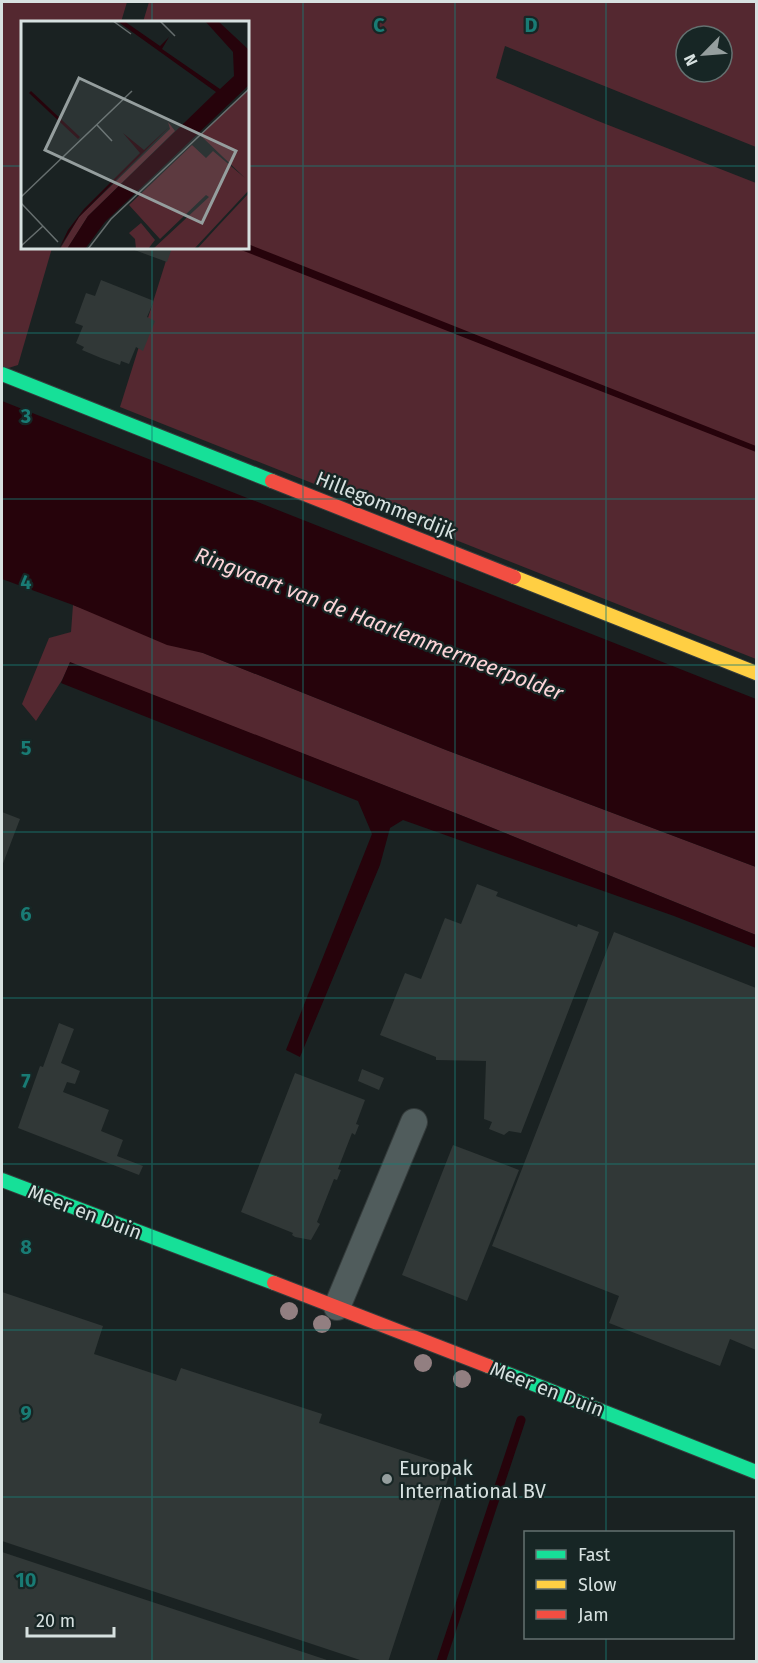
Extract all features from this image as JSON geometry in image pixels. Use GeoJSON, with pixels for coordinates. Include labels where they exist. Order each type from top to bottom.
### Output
{"type":"FeatureCollection","features":[{"type":"Feature","properties":{"kind":"street","name":"Hillegommerdijk"},"geometry":{"type":"LineString","coordinates":[[2,374],[756,673]]}},
{"type":"Feature","properties":{"kind":"street"},"geometry":{"type":"LineString","coordinates":[[337,1307],[414,1122]]}},
{"type":"Feature","properties":{"kind":"street","name":"Meer en Duin"},"geometry":{"type":"LineString","coordinates":[[2,1180],[337,1307],[756,1472]]}},
{"type":"Feature","properties":{"kind":"shaded area"},"geometry":{"type":"Polygon","coordinates":[[[2,2],[127,2],[121,21],[21,21],[21,249],[52,249],[18,365],[2,370],[2,2]]]}},
{"type":"Feature","properties":{"kind":"shaded area"},"geometry":{"type":"Polygon","coordinates":[[[149,2],[756,2],[756,147],[505,46],[496,78],[756,183],[756,659],[120,407],[170,249],[249,249],[249,21],[143,21],[149,2]]]}},
{"type":"Feature","properties":{"kind":"shaded area"},"geometry":{"type":"Polygon","coordinates":[[[73,605],[756,867],[756,935],[468,818],[70,663],[36,721],[22,704],[49,638],[71,632],[73,605]]]}},
{"type":"Feature","properties":{"kind":"water"},"geometry":{"type":"Polygon","coordinates":[[[249,244],[756,446],[756,452],[239,249],[249,249],[249,244]]]}},
{"type":"Feature","properties":{"kind":"water","name":"Ringvaart van de Haarlemmermeerpolder"},"geometry":{"type":"Polygon","coordinates":[[[2,401],[756,699],[756,867],[446,750],[203,653],[167,645],[73,605],[2,579],[2,401]]]}},
{"type":"Feature","properties":{"kind":"water"},"geometry":{"type":"Polygon","coordinates":[[[70,662],[468,818],[756,935],[756,948],[674,916],[403,820],[390,828],[380,865],[300,1057],[286,1050],[372,834],[358,801],[61,683],[70,662]]]}},
{"type":"Feature","properties":{"kind":"building"},"geometry":{"type":"Polygon","coordinates":[[[132,249],[172,249],[167,262],[132,249]]]}},
{"type":"Feature","properties":{"kind":"building"},"geometry":{"type":"Polygon","coordinates":[[[101,280],[154,301],[147,317],[155,321],[143,351],[136,347],[129,364],[121,361],[120,365],[101,358],[82,350],[84,347],[76,343],[83,326],[75,323],[86,293],[95,296],[101,280]]]}},
{"type":"Feature","properties":{"kind":"building"},"geometry":{"type":"Polygon","coordinates":[[[2,812],[20,819],[2,866],[2,812]]]}},
{"type":"Feature","properties":{"kind":"building"},"geometry":{"type":"Polygon","coordinates":[[[477,884],[498,892],[496,896],[577,927],[578,924],[599,932],[521,1133],[509,1131],[504,1135],[489,1129],[492,1122],[484,1119],[486,1061],[436,1060],[436,1057],[380,1035],[405,973],[421,979],[445,918],[461,924],[477,884]]]}},
{"type":"Feature","properties":{"kind":"building"},"geometry":{"type":"Polygon","coordinates":[[[614,932],[756,988],[756,1350],[730,1339],[720,1366],[609,1323],[619,1296],[492,1246],[614,932]]]}},
{"type":"Feature","properties":{"kind":"building"},"geometry":{"type":"Polygon","coordinates":[[[59,1023],[74,1029],[61,1063],[80,1071],[75,1084],[67,1082],[63,1092],[109,1110],[101,1131],[123,1140],[117,1156],[143,1166],[139,1175],[18,1128],[40,1066],[43,1067],[59,1023]]]}},
{"type":"Feature","properties":{"kind":"building"},"geometry":{"type":"Polygon","coordinates":[[[362,1069],[384,1078],[379,1090],[358,1081],[362,1069]]]}},
{"type":"Feature","properties":{"kind":"building"},"geometry":{"type":"Polygon","coordinates":[[[295,1073],[365,1100],[356,1124],[359,1125],[355,1135],[352,1133],[338,1169],[341,1170],[337,1180],[334,1179],[317,1222],[320,1224],[311,1240],[295,1237],[293,1233],[241,1212],[295,1073]]]}},
{"type":"Feature","properties":{"kind":"building"},"geometry":{"type":"Polygon","coordinates":[[[453,1145],[519,1170],[467,1301],[402,1275],[453,1145]]]}},
{"type":"Feature","properties":{"kind":"building"},"geometry":{"type":"Polygon","coordinates":[[[2,1292],[103,1326],[94,1354],[176,1381],[181,1368],[322,1414],[319,1423],[452,1467],[388,1662],[366,1662],[2,1541],[2,1292]]]}},
{"type":"Feature","properties":{"kind":"building"},"geometry":{"type":"Polygon","coordinates":[[[2,1552],[330,1661],[330,1662],[2,1662],[2,1552]]]}},
{"type":"Feature","properties":{"kind":"waterway"},"geometry":{"type":"LineString","coordinates":[[441,1662],[521,1420]]}},
{"type":"Feature","properties":{"kind":"traffic: fast"},"geometry":{"type":"LineString","coordinates":[[2,374],[272,481]]}},
{"type":"Feature","properties":{"kind":"traffic: fast"},"geometry":{"type":"LineString","coordinates":[[2,1180],[274,1283]]}},
{"type":"Feature","properties":{"kind":"traffic: fast"},"geometry":{"type":"LineString","coordinates":[[488,1366],[756,1472]]}},
{"type":"Feature","properties":{"kind":"traffic: slow"},"geometry":{"type":"LineString","coordinates":[[514,577],[756,673]]}},
{"type":"Feature","properties":{"kind":"traffic: jam"},"geometry":{"type":"LineString","coordinates":[[272,481],[514,577]]}},
{"type":"Feature","properties":{"kind":"traffic: jam"},"geometry":{"type":"LineString","coordinates":[[274,1283],[488,1366]]}},
{"type":"Feature","properties":{"kind":"place","name":"Europak International BV"},"geometry":{"type":"Point","coordinates":[387,1479]}}]}
